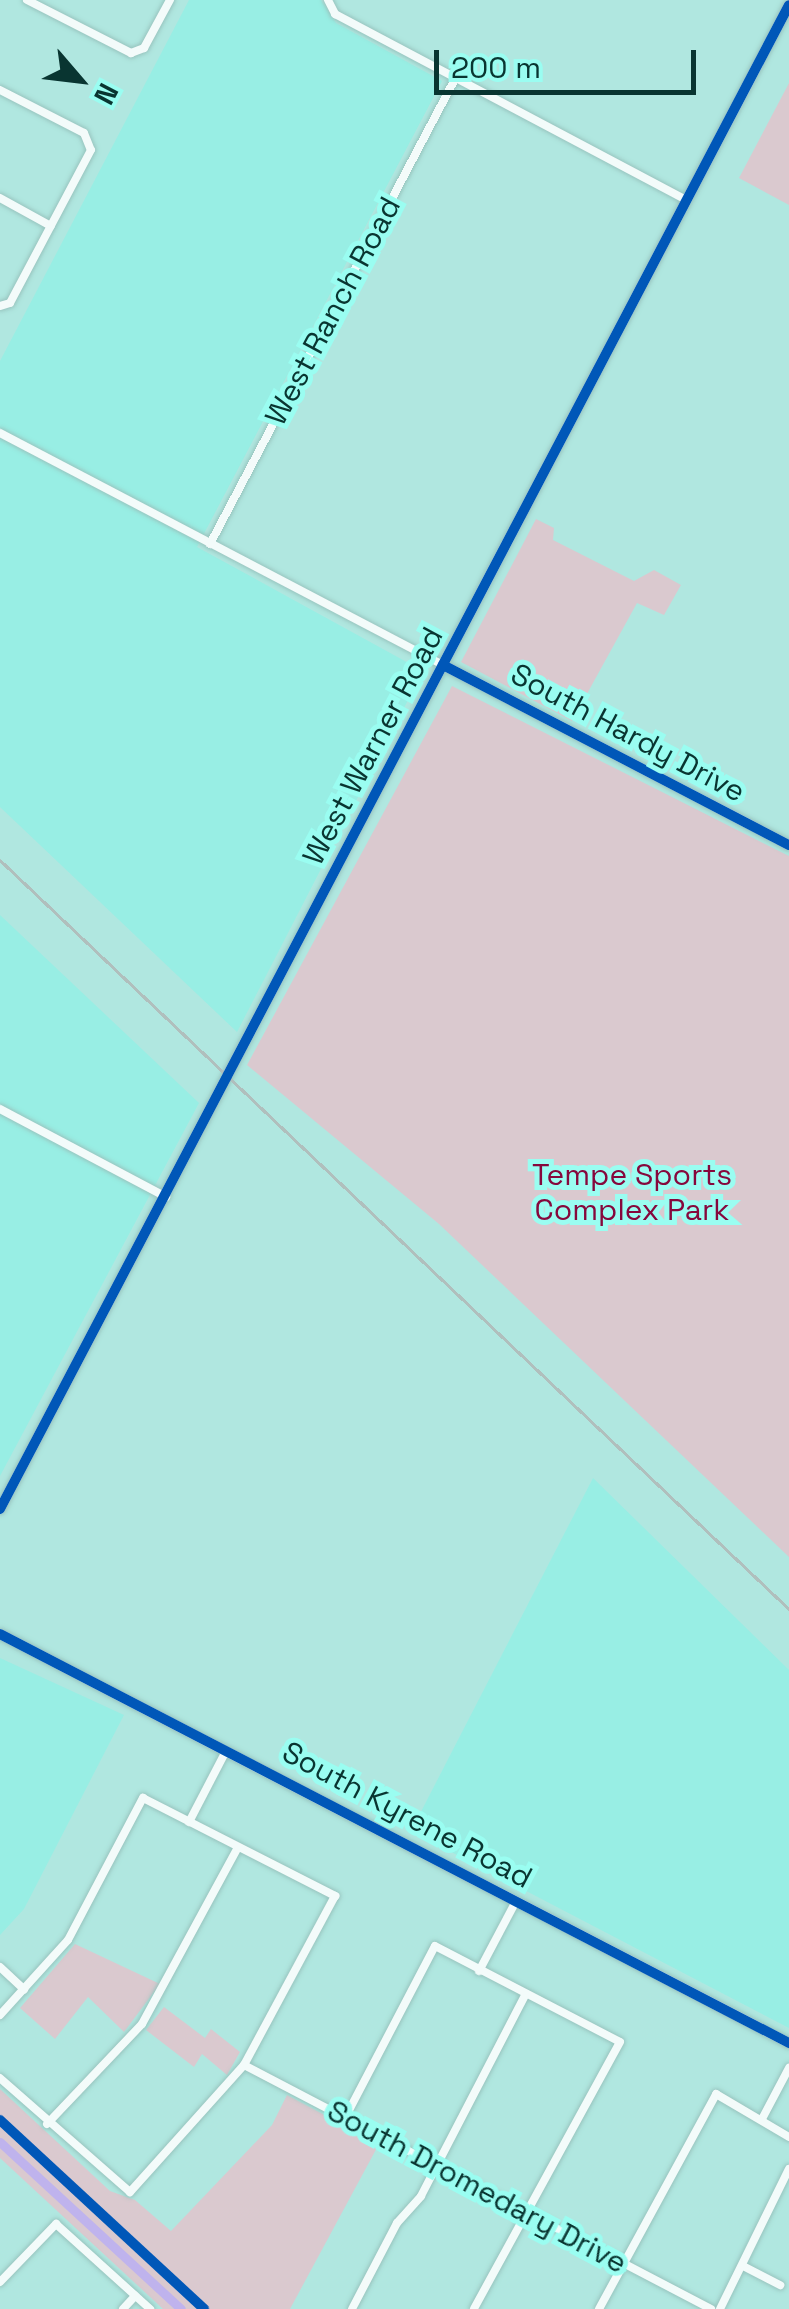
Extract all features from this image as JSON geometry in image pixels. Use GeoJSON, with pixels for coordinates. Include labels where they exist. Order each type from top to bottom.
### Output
{"type":"FeatureCollection","features":[{"type":"Feature","properties":{"kind":"main road","name":"West Warner Road"},"geometry":{"type":"LineString","coordinates":[[0,1509],[789,5]]}},
{"type":"Feature","properties":{"kind":"main road","name":"South Hardy Drive"},"geometry":{"type":"LineString","coordinates":[[443,665],[789,845]]}},
{"type":"Feature","properties":{"kind":"main road","name":"South Kyrene Road"},"geometry":{"type":"LineString","coordinates":[[0,1634],[789,2043]]}},
{"type":"Feature","properties":{"kind":"street"},"geometry":{"type":"LineString","coordinates":[[27,0],[120,49],[137,53],[170,0]]}},
{"type":"Feature","properties":{"kind":"street"},"geometry":{"type":"LineString","coordinates":[[328,3],[456,80],[686,200]]}},
{"type":"Feature","properties":{"kind":"street","name":"West Ranch Road"},"geometry":{"type":"LineString","coordinates":[[210,544],[456,80]]}},
{"type":"Feature","properties":{"kind":"street"},"geometry":{"type":"LineString","coordinates":[[0,90],[84,133],[91,141],[91,150],[52,226],[10,303],[2,306]]}},
{"type":"Feature","properties":{"kind":"street"},"geometry":{"type":"LineString","coordinates":[[0,198],[52,226]]}},
{"type":"Feature","properties":{"kind":"street","name":"South Hardy Drive"},"geometry":{"type":"LineString","coordinates":[[0,433],[443,665]]}},
{"type":"Feature","properties":{"kind":"street"},"geometry":{"type":"LineString","coordinates":[[0,1110],[166,1197]]}},
{"type":"Feature","properties":{"kind":"street"},"geometry":{"type":"LineString","coordinates":[[189,1822],[227,1750]]}},
{"type":"Feature","properties":{"kind":"street"},"geometry":{"type":"LineString","coordinates":[[0,2014],[76,1928],[143,1798],[335,1896],[244,2065],[130,2192],[0,2078]]}},
{"type":"Feature","properties":{"kind":"street"},"geometry":{"type":"LineString","coordinates":[[48,2124],[142,2024],[238,1847]]}},
{"type":"Feature","properties":{"kind":"street"},"geometry":{"type":"LineString","coordinates":[[479,1970],[516,1901]]}},
{"type":"Feature","properties":{"kind":"street"},"geometry":{"type":"LineString","coordinates":[[345,2118],[435,1946],[620,2042],[474,2309]]}},
{"type":"Feature","properties":{"kind":"street"},"geometry":{"type":"LineString","coordinates":[[0,1967],[24,1989]]}},
{"type":"Feature","properties":{"kind":"street"},"geometry":{"type":"LineString","coordinates":[[352,2309],[397,2224],[422,2196],[526,1995]]}},
{"type":"Feature","properties":{"kind":"street","name":"South Dromedary Drive"},"geometry":{"type":"LineString","coordinates":[[244,2065],[711,2309]]}},
{"type":"Feature","properties":{"kind":"street"},"geometry":{"type":"LineString","coordinates":[[762,2119],[789,2068]]}},
{"type":"Feature","properties":{"kind":"street"},"geometry":{"type":"LineString","coordinates":[[599,2309],[716,2094],[789,2137]]}},
{"type":"Feature","properties":{"kind":"street"},"geometry":{"type":"LineString","coordinates":[[720,2309],[789,2169]]}},
{"type":"Feature","properties":{"kind":"street"},"geometry":{"type":"LineString","coordinates":[[0,2282],[56,2224],[150,2309]]}},
{"type":"Feature","properties":{"kind":"street"},"geometry":{"type":"LineString","coordinates":[[743,2266],[780,2285]]}},
{"type":"Feature","properties":{"kind":"street"},"geometry":{"type":"LineString","coordinates":[[123,2309],[136,2296]]}},
{"type":"Feature","properties":{"kind":"shaded area"},"geometry":{"type":"Polygon","coordinates":[[[189,0],[321,0],[336,23],[442,81],[197,547],[423,671],[237,1032],[0,807],[0,361],[189,0]]]}},
{"type":"Feature","properties":{"kind":"shaded area"},"geometry":{"type":"Polygon","coordinates":[[[0,915],[199,1103],[0,1476],[0,915]]]}},
{"type":"Feature","properties":{"kind":"shaded area"},"geometry":{"type":"Polygon","coordinates":[[[593,1478],[789,1670],[789,2028],[411,1831],[593,1478]]]}},
{"type":"Feature","properties":{"kind":"shaded area"},"geometry":{"type":"Polygon","coordinates":[[[0,1658],[124,1715],[24,1909],[0,1935],[0,1658]]]}},
{"type":"Feature","properties":{"kind":"green space"},"geometry":{"type":"Polygon","coordinates":[[[789,83],[789,205],[739,178],[789,83]]]}},
{"type":"Feature","properties":{"kind":"green space"},"geometry":{"type":"Polygon","coordinates":[[[536,519],[554,528],[553,540],[634,581],[654,570],[681,585],[664,615],[637,603],[572,721],[461,662],[536,519]]]}},
{"type":"Feature","properties":{"kind":"green space","name":"Tempe Sports Complex Park"},"geometry":{"type":"Polygon","coordinates":[[[452,686],[789,856],[789,1557],[439,1224],[247,1065],[452,686]]]}},
{"type":"Feature","properties":{"kind":"green space"},"geometry":{"type":"Polygon","coordinates":[[[75,1944],[160,1984],[124,2032],[88,1997],[55,2039],[20,2008],[75,1944]]]}},
{"type":"Feature","properties":{"kind":"green space"},"geometry":{"type":"Polygon","coordinates":[[[164,2007],[205,2038],[211,2029],[240,2052],[227,2075],[202,2054],[194,2067],[146,2030],[164,2007]]]}},
{"type":"Feature","properties":{"kind":"green space"},"geometry":{"type":"Polygon","coordinates":[[[0,2089],[110,2191],[135,2200],[171,2231],[272,2125],[287,2095],[379,2144],[290,2309],[163,2309],[0,2158],[0,2089]]]}},
{"type":"Feature","properties":{"kind":"waterway"},"geometry":{"type":"LineString","coordinates":[[0,2142],[181,2309]]}},
{"type":"Feature","properties":{"kind":"railway"},"geometry":{"type":"LineString","coordinates":[[0,860],[789,1609]]}},
{"type":"Feature","properties":{"kind":"cycle path"},"geometry":{"type":"LineString","coordinates":[[0,1509],[789,5]]}},
{"type":"Feature","properties":{"kind":"cycle path"},"geometry":{"type":"LineString","coordinates":[[443,665],[789,845]]}},
{"type":"Feature","properties":{"kind":"cycle path"},"geometry":{"type":"LineString","coordinates":[[0,1634],[789,2043]]}},
{"type":"Feature","properties":{"kind":"cycle path"},"geometry":{"type":"LineString","coordinates":[[0,2120],[204,2309]]}}]}
